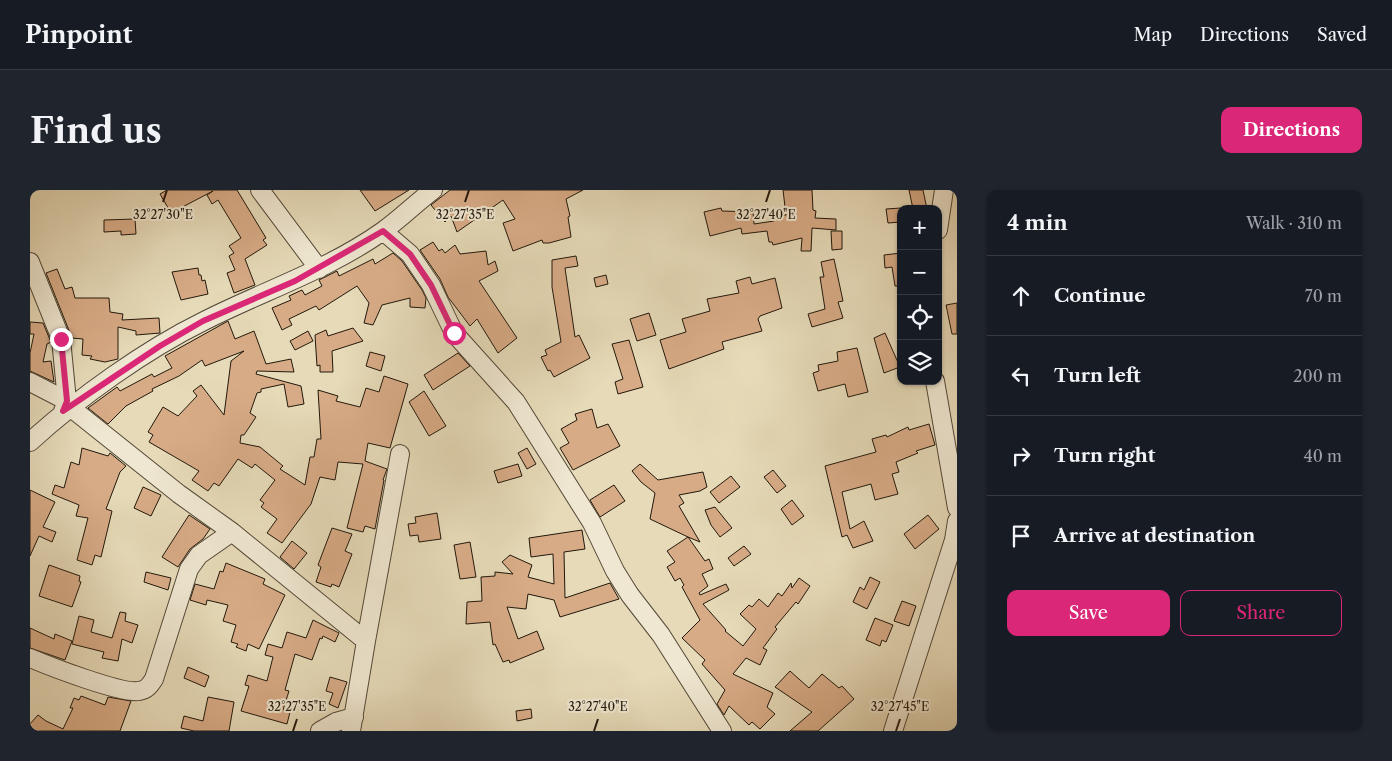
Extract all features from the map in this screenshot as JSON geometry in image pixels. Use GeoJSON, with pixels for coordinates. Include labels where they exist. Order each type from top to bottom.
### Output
{"type":"FeatureCollection","features":[{"type":"Feature","properties":{"kind":"street"},"geometry":{"type":"LineString","coordinates":[[260,190],[319,269]]}},
{"type":"Feature","properties":{"kind":"street"},"geometry":{"type":"LineString","coordinates":[[30,442],[67,406],[160,346],[203,321],[319,269],[383,231],[432,190]]}},
{"type":"Feature","properties":{"kind":"street"},"geometry":{"type":"LineString","coordinates":[[942,205],[944,190]]}},
{"type":"Feature","properties":{"kind":"street"},"geometry":{"type":"LineString","coordinates":[[383,231],[410,254],[431,285],[454,333],[516,402],[592,523],[625,587],[661,636],[722,731]]}},
{"type":"Feature","properties":{"kind":"street"},"geometry":{"type":"LineString","coordinates":[[30,262],[61,339],[67,406]]}},
{"type":"Feature","properties":{"kind":"street"},"geometry":{"type":"LineString","coordinates":[[30,382],[67,406],[179,494],[232,532],[366,641]]}},
{"type":"Feature","properties":{"kind":"street"},"geometry":{"type":"LineString","coordinates":[[936,385],[957,508]]}},
{"type":"Feature","properties":{"kind":"street"},"geometry":{"type":"LineString","coordinates":[[320,731],[336,722],[352,724],[400,454]]}},
{"type":"Feature","properties":{"kind":"street"},"geometry":{"type":"LineString","coordinates":[[893,731],[954,540],[957,521]]}},
{"type":"Feature","properties":{"kind":"street"},"geometry":{"type":"LineString","coordinates":[[30,658],[119,689],[138,691],[148,688],[154,679],[189,569],[199,555],[232,532]]}},
{"type":"Feature","properties":{"kind":"building"},"geometry":{"type":"Polygon","coordinates":[[[167,190],[237,190],[266,238],[263,240],[267,245],[245,259],[255,285],[234,293],[227,273],[235,270],[229,256],[234,253],[229,246],[241,238],[218,200],[212,204],[207,195],[213,191],[171,213],[160,194],[167,190]]]}},
{"type":"Feature","properties":{"kind":"building"},"geometry":{"type":"Polygon","coordinates":[[[360,190],[409,190],[375,211],[360,190]]]}},
{"type":"Feature","properties":{"kind":"building"},"geometry":{"type":"Polygon","coordinates":[[[450,190],[583,190],[566,199],[570,216],[568,217],[571,237],[549,243],[543,243],[542,240],[513,251],[503,223],[515,219],[503,200],[457,232],[451,216],[445,222],[431,205],[450,190]]]}},
{"type":"Feature","properties":{"kind":"building"},"geometry":{"type":"Polygon","coordinates":[[[783,190],[812,190],[813,210],[816,211],[815,218],[836,219],[836,230],[812,228],[811,251],[801,251],[802,238],[773,245],[772,242],[769,242],[767,231],[742,234],[741,228],[710,236],[704,212],[721,208],[722,211],[753,212],[754,224],[774,221],[773,217],[786,215],[783,190]]]}},
{"type":"Feature","properties":{"kind":"building"},"geometry":{"type":"Polygon","coordinates":[[[909,190],[923,190],[926,205],[912,205],[909,190]]]}},
{"type":"Feature","properties":{"kind":"building"},"geometry":{"type":"Polygon","coordinates":[[[897,208],[897,222],[888,223],[886,209],[897,208]]]}},
{"type":"Feature","properties":{"kind":"building"},"geometry":{"type":"Polygon","coordinates":[[[135,219],[136,234],[121,235],[121,231],[104,232],[104,220],[135,219]]]}},
{"type":"Feature","properties":{"kind":"building"},"geometry":{"type":"Polygon","coordinates":[[[831,231],[842,231],[842,249],[832,250],[831,231]]]}},
{"type":"Feature","properties":{"kind":"building"},"geometry":{"type":"Polygon","coordinates":[[[433,242],[439,251],[442,249],[445,253],[455,245],[460,254],[486,251],[488,265],[495,261],[498,271],[479,281],[517,338],[498,353],[477,319],[470,326],[448,297],[440,279],[420,250],[433,242]]]}},
{"type":"Feature","properties":{"kind":"building"},"geometry":{"type":"Polygon","coordinates":[[[393,253],[402,261],[422,290],[426,298],[425,308],[410,307],[410,298],[382,305],[373,325],[364,323],[369,303],[357,286],[319,310],[316,306],[289,319],[292,325],[282,330],[272,308],[291,300],[289,296],[302,290],[305,295],[322,286],[319,280],[337,271],[339,276],[373,259],[375,264],[393,253]]]}},
{"type":"Feature","properties":{"kind":"building"},"geometry":{"type":"Polygon","coordinates":[[[897,253],[897,286],[895,286],[892,267],[885,268],[884,255],[897,253]]]}},
{"type":"Feature","properties":{"kind":"building"},"geometry":{"type":"Polygon","coordinates":[[[576,256],[578,266],[565,268],[575,337],[579,335],[590,358],[554,377],[550,370],[548,371],[541,357],[547,355],[545,350],[561,342],[552,287],[552,260],[576,256]]]}},
{"type":"Feature","properties":{"kind":"building"},"geometry":{"type":"Polygon","coordinates":[[[834,259],[843,301],[838,302],[843,318],[812,327],[808,314],[825,309],[820,277],[824,277],[821,262],[834,259]]]}},
{"type":"Feature","properties":{"kind":"building"},"geometry":{"type":"Polygon","coordinates":[[[198,268],[202,281],[205,280],[208,294],[181,300],[172,272],[198,268]]]}},
{"type":"Feature","properties":{"kind":"building"},"geometry":{"type":"Polygon","coordinates":[[[57,269],[65,289],[72,287],[75,298],[109,298],[110,312],[123,314],[122,320],[159,318],[160,333],[136,335],[136,331],[118,327],[118,359],[105,362],[90,359],[92,356],[82,355],[83,339],[72,338],[46,273],[57,269]]]}},
{"type":"Feature","properties":{"kind":"building"},"geometry":{"type":"Polygon","coordinates":[[[606,275],[608,284],[596,287],[594,278],[606,275]]]}},
{"type":"Feature","properties":{"kind":"building"},"geometry":{"type":"Polygon","coordinates":[[[750,277],[752,284],[775,278],[782,308],[760,316],[758,319],[762,331],[722,342],[724,349],[669,369],[660,340],[686,332],[682,319],[710,311],[707,299],[739,293],[736,281],[750,277]]]}},
{"type":"Feature","properties":{"kind":"building"},"geometry":{"type":"Polygon","coordinates":[[[957,303],[957,334],[952,334],[946,305],[957,303]]]}},
{"type":"Feature","properties":{"kind":"building"},"geometry":{"type":"Polygon","coordinates":[[[649,313],[656,335],[637,341],[630,319],[649,313]]]}},
{"type":"Feature","properties":{"kind":"building"},"geometry":{"type":"Polygon","coordinates":[[[228,321],[235,339],[254,331],[266,364],[291,359],[294,372],[257,371],[256,374],[301,386],[304,404],[288,407],[284,384],[261,389],[261,392],[257,393],[250,413],[256,417],[244,435],[241,435],[240,443],[260,447],[283,466],[280,469],[305,485],[310,457],[314,457],[317,439],[321,439],[318,390],[338,396],[336,401],[360,407],[366,388],[379,392],[384,376],[408,384],[390,448],[368,443],[365,461],[387,469],[383,480],[375,529],[365,526],[363,532],[347,528],[363,464],[338,462],[335,480],[320,477],[311,504],[282,543],[267,533],[277,519],[261,507],[264,503],[260,500],[275,480],[255,464],[252,468],[238,459],[219,486],[214,483],[208,491],[192,480],[199,471],[149,442],[153,435],[148,432],[163,407],[178,416],[197,396],[193,391],[201,385],[224,415],[231,361],[244,351],[205,366],[202,360],[179,376],[152,389],[153,391],[126,406],[108,424],[88,408],[117,387],[120,391],[152,374],[154,377],[172,368],[165,356],[228,321]]]}},
{"type":"Feature","properties":{"kind":"building"},"geometry":{"type":"Polygon","coordinates":[[[30,322],[43,323],[51,342],[47,344],[43,362],[51,361],[54,382],[30,371],[30,353],[34,334],[30,334],[30,322]]]}},
{"type":"Feature","properties":{"kind":"building"},"geometry":{"type":"Polygon","coordinates":[[[353,328],[363,341],[332,351],[333,372],[320,372],[320,365],[317,366],[315,335],[326,330],[328,336],[353,328]]]}},
{"type":"Feature","properties":{"kind":"building"},"geometry":{"type":"Polygon","coordinates":[[[308,331],[313,341],[295,350],[290,341],[308,331]]]}},
{"type":"Feature","properties":{"kind":"building"},"geometry":{"type":"Polygon","coordinates":[[[885,333],[897,360],[897,368],[884,373],[874,338],[885,333]]]}},
{"type":"Feature","properties":{"kind":"building"},"geometry":{"type":"Polygon","coordinates":[[[629,340],[643,387],[618,394],[615,382],[623,379],[612,344],[629,340]]]}},
{"type":"Feature","properties":{"kind":"building"},"geometry":{"type":"Polygon","coordinates":[[[857,348],[868,392],[848,397],[845,384],[818,391],[813,373],[819,371],[818,365],[838,361],[837,352],[857,348]]]}},
{"type":"Feature","properties":{"kind":"building"},"geometry":{"type":"Polygon","coordinates":[[[370,352],[385,356],[381,371],[366,366],[370,352]]]}},
{"type":"Feature","properties":{"kind":"building"},"geometry":{"type":"Polygon","coordinates":[[[458,353],[470,366],[433,390],[424,375],[458,353]]]}},
{"type":"Feature","properties":{"kind":"building"},"geometry":{"type":"Polygon","coordinates":[[[424,391],[446,426],[429,436],[409,402],[424,391]]]}},
{"type":"Feature","properties":{"kind":"building"},"geometry":{"type":"Polygon","coordinates":[[[592,409],[597,428],[608,424],[620,446],[573,470],[560,448],[569,443],[561,429],[577,420],[575,414],[592,409]]]}},
{"type":"Feature","properties":{"kind":"building"},"geometry":{"type":"Polygon","coordinates":[[[929,424],[935,445],[916,451],[918,453],[896,462],[899,472],[892,474],[898,494],[875,500],[871,484],[842,492],[850,529],[864,521],[873,541],[853,548],[847,535],[842,537],[825,466],[876,452],[872,439],[886,435],[887,437],[908,427],[909,430],[929,424]]]}},
{"type":"Feature","properties":{"kind":"building"},"geometry":{"type":"Polygon","coordinates":[[[82,448],[108,456],[110,453],[126,466],[120,472],[106,509],[112,511],[101,557],[95,555],[92,565],[77,560],[88,518],[76,516],[79,505],[52,494],[55,485],[64,488],[71,462],[79,465],[82,448]]]}},
{"type":"Feature","properties":{"kind":"building"},"geometry":{"type":"Polygon","coordinates":[[[527,448],[536,464],[527,469],[518,453],[527,448]]]}},
{"type":"Feature","properties":{"kind":"building"},"geometry":{"type":"Polygon","coordinates":[[[518,464],[522,476],[498,483],[494,471],[518,464]]]}},
{"type":"Feature","properties":{"kind":"building"},"geometry":{"type":"Polygon","coordinates":[[[640,464],[658,480],[703,472],[707,487],[700,491],[679,495],[684,503],[679,506],[700,542],[650,519],[655,493],[641,482],[632,471],[640,464]]]}},
{"type":"Feature","properties":{"kind":"building"},"geometry":{"type":"Polygon","coordinates":[[[773,470],[786,486],[777,493],[764,477],[773,470]]]}},
{"type":"Feature","properties":{"kind":"building"},"geometry":{"type":"Polygon","coordinates":[[[731,476],[740,487],[719,503],[710,492],[731,476]]]}},
{"type":"Feature","properties":{"kind":"building"},"geometry":{"type":"Polygon","coordinates":[[[614,485],[625,501],[600,517],[590,500],[614,485]]]}},
{"type":"Feature","properties":{"kind":"building"},"geometry":{"type":"Polygon","coordinates":[[[143,487],[161,495],[151,516],[134,508],[143,487]]]}},
{"type":"Feature","properties":{"kind":"building"},"geometry":{"type":"Polygon","coordinates":[[[30,490],[55,502],[43,527],[56,532],[52,542],[39,536],[30,556],[30,490]]]}},
{"type":"Feature","properties":{"kind":"building"},"geometry":{"type":"Polygon","coordinates":[[[792,500],[804,516],[792,525],[781,509],[792,500]]]}},
{"type":"Feature","properties":{"kind":"building"},"geometry":{"type":"Polygon","coordinates":[[[715,507],[732,528],[720,537],[711,525],[705,510],[715,507]]]}},
{"type":"Feature","properties":{"kind":"building"},"geometry":{"type":"Polygon","coordinates":[[[437,513],[441,539],[419,542],[418,535],[410,536],[408,524],[416,523],[415,517],[437,513]]]}},
{"type":"Feature","properties":{"kind":"building"},"geometry":{"type":"Polygon","coordinates":[[[189,515],[210,529],[203,539],[190,549],[178,567],[162,557],[189,515]]]}},
{"type":"Feature","properties":{"kind":"building"},"geometry":{"type":"Polygon","coordinates":[[[928,515],[939,529],[915,549],[904,534],[928,515]]]}},
{"type":"Feature","properties":{"kind":"building"},"geometry":{"type":"Polygon","coordinates":[[[332,528],[352,534],[345,551],[352,554],[339,587],[332,584],[331,587],[316,582],[321,567],[318,565],[332,528]]]}},
{"type":"Feature","properties":{"kind":"building"},"geometry":{"type":"Polygon","coordinates":[[[582,530],[585,549],[564,552],[565,598],[610,583],[619,599],[560,617],[554,600],[528,594],[526,609],[507,607],[518,639],[537,631],[544,649],[510,663],[509,660],[503,662],[495,644],[493,645],[490,622],[466,624],[467,602],[482,601],[481,577],[495,576],[495,572],[513,574],[502,562],[510,555],[532,565],[528,577],[554,584],[553,554],[531,557],[529,538],[582,530]]]}},
{"type":"Feature","properties":{"kind":"building"},"geometry":{"type":"Polygon","coordinates":[[[688,537],[705,561],[709,559],[713,569],[702,574],[708,586],[699,593],[700,595],[726,584],[729,590],[703,604],[725,631],[743,646],[756,629],[740,614],[749,605],[752,607],[759,599],[768,607],[778,593],[782,596],[791,583],[792,588],[799,578],[810,586],[798,604],[796,602],[775,627],[777,629],[763,648],[767,650],[760,665],[746,658],[733,674],[773,693],[767,707],[775,714],[760,729],[752,722],[749,725],[729,706],[724,715],[717,704],[725,690],[702,664],[705,660],[682,638],[700,620],[682,587],[684,585],[680,578],[675,581],[667,567],[675,562],[667,551],[688,537]]]}},
{"type":"Feature","properties":{"kind":"building"},"geometry":{"type":"Polygon","coordinates":[[[292,541],[307,553],[294,569],[280,557],[292,541]]]}},
{"type":"Feature","properties":{"kind":"building"},"geometry":{"type":"Polygon","coordinates":[[[470,542],[476,577],[460,579],[454,545],[470,542]]]}},
{"type":"Feature","properties":{"kind":"building"},"geometry":{"type":"Polygon","coordinates":[[[744,546],[751,554],[734,566],[728,558],[744,546]]]}},
{"type":"Feature","properties":{"kind":"building"},"geometry":{"type":"Polygon","coordinates":[[[226,563],[265,579],[263,584],[285,595],[259,649],[248,644],[246,651],[236,647],[238,644],[231,642],[236,625],[223,621],[228,605],[207,600],[206,605],[190,600],[195,584],[214,589],[220,571],[223,572],[226,563]]]}},
{"type":"Feature","properties":{"kind":"building"},"geometry":{"type":"Polygon","coordinates":[[[49,565],[80,576],[79,581],[81,582],[72,607],[39,596],[49,565]]]}},
{"type":"Feature","properties":{"kind":"building"},"geometry":{"type":"Polygon","coordinates":[[[146,572],[171,578],[168,590],[144,582],[146,572]]]}},
{"type":"Feature","properties":{"kind":"building"},"geometry":{"type":"Polygon","coordinates":[[[870,577],[880,582],[867,609],[853,602],[860,587],[864,590],[870,577]]]}},
{"type":"Feature","properties":{"kind":"building"},"geometry":{"type":"Polygon","coordinates":[[[902,601],[916,606],[909,626],[894,621],[902,601]]]}},
{"type":"Feature","properties":{"kind":"building"},"geometry":{"type":"Polygon","coordinates":[[[120,612],[126,613],[125,621],[138,625],[132,643],[122,639],[118,661],[102,658],[104,652],[72,644],[79,616],[94,620],[91,632],[112,638],[120,612]]]}},
{"type":"Feature","properties":{"kind":"building"},"geometry":{"type":"Polygon","coordinates":[[[875,618],[893,625],[886,642],[882,640],[880,646],[866,640],[875,618]]]}},
{"type":"Feature","properties":{"kind":"building"},"geometry":{"type":"Polygon","coordinates":[[[313,620],[339,633],[335,642],[323,636],[322,639],[320,638],[312,660],[295,654],[285,690],[289,691],[283,710],[290,712],[287,724],[241,711],[249,686],[245,685],[248,675],[267,681],[273,657],[265,655],[268,644],[282,648],[287,632],[306,638],[313,620]]]}},
{"type":"Feature","properties":{"kind":"building"},"geometry":{"type":"Polygon","coordinates":[[[30,628],[54,639],[55,634],[72,641],[65,660],[30,648],[30,628]]]}},
{"type":"Feature","properties":{"kind":"building"},"geometry":{"type":"Polygon","coordinates":[[[188,667],[209,676],[205,687],[184,678],[188,667]]]}},
{"type":"Feature","properties":{"kind":"building"},"geometry":{"type":"Polygon","coordinates":[[[790,671],[809,688],[822,674],[839,688],[842,686],[854,699],[818,731],[790,731],[812,712],[775,687],[790,671]]]}},
{"type":"Feature","properties":{"kind":"building"},"geometry":{"type":"Polygon","coordinates":[[[330,677],[347,682],[338,708],[329,704],[333,693],[326,691],[330,677]]]}},
{"type":"Feature","properties":{"kind":"building"},"geometry":{"type":"Polygon","coordinates":[[[81,696],[105,705],[108,697],[131,701],[120,731],[30,731],[30,724],[38,715],[63,729],[73,708],[70,708],[74,698],[79,700],[81,696]]]}},
{"type":"Feature","properties":{"kind":"building"},"geometry":{"type":"Polygon","coordinates":[[[208,697],[234,702],[229,731],[194,731],[181,728],[184,716],[203,721],[208,697]]]}},
{"type":"Feature","properties":{"kind":"building"},"geometry":{"type":"Polygon","coordinates":[[[531,709],[532,718],[517,721],[516,711],[531,709]]]}},
{"type":"Feature","properties":{"kind":"route"},"geometry":{"type":"LineString","coordinates":[[61,339],[67,401],[63,411],[160,346],[203,321],[319,269],[383,231],[410,254],[431,285],[454,333]]}}]}
